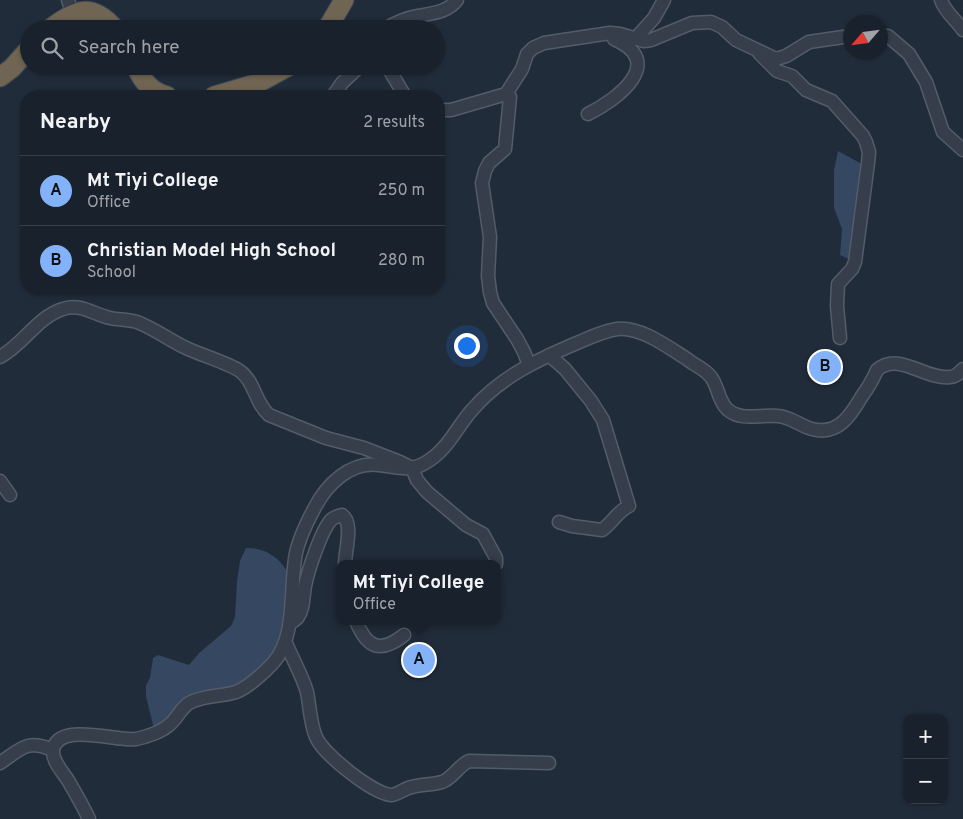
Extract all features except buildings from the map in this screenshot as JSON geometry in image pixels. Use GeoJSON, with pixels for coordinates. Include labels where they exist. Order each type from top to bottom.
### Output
{"type":"FeatureCollection","features":[{"type":"Feature","properties":{"kind":"highway"},"geometry":{"type":"LineString","coordinates":[[332,20],[344,0]]}},
{"type":"Feature","properties":{"kind":"highway"},"geometry":{"type":"LineString","coordinates":[[58,20],[70,7],[76,12],[88,11],[108,20]]}},
{"type":"Feature","properties":{"kind":"highway"},"geometry":{"type":"LineString","coordinates":[[0,77],[20,59]]}},
{"type":"Feature","properties":{"kind":"highway"},"geometry":{"type":"LineString","coordinates":[[140,75],[145,84],[154,90]]}},
{"type":"Feature","properties":{"kind":"highway"},"geometry":{"type":"LineString","coordinates":[[234,90],[258,83],[273,75]]}},
{"type":"Feature","properties":{"kind":"street"},"geometry":{"type":"LineString","coordinates":[[407,20],[449,8],[457,0]]}},
{"type":"Feature","properties":{"kind":"street"},"geometry":{"type":"LineString","coordinates":[[634,39],[654,18],[664,0]]}},
{"type":"Feature","properties":{"kind":"street"},"geometry":{"type":"LineString","coordinates":[[940,0],[944,10],[955,18],[963,30]]}},
{"type":"Feature","properties":{"kind":"street"},"geometry":{"type":"LineString","coordinates":[[445,110],[451,110],[506,94],[522,69],[528,54],[533,48],[544,43],[620,34],[644,41],[651,40],[692,22],[711,22],[722,28],[736,40],[776,59],[786,56],[809,42],[843,37]]}},
{"type":"Feature","properties":{"kind":"street"},"geometry":{"type":"LineString","coordinates":[[588,114],[607,103],[624,89],[631,82],[637,70],[636,57],[633,50],[627,45],[600,35]]}},
{"type":"Feature","properties":{"kind":"street"},"geometry":{"type":"LineString","coordinates":[[888,36],[909,54],[926,82],[943,132],[963,150]]}},
{"type":"Feature","properties":{"kind":"street"},"geometry":{"type":"LineString","coordinates":[[757,50],[771,67],[792,76],[806,90],[832,101],[863,136],[868,146],[868,163],[855,262],[852,269],[838,284],[837,306],[840,338]]}},
{"type":"Feature","properties":{"kind":"street"},"geometry":{"type":"LineString","coordinates":[[337,90],[350,75]]}},
{"type":"Feature","properties":{"kind":"street"},"geometry":{"type":"LineString","coordinates":[[392,75],[401,90]]}},
{"type":"Feature","properties":{"kind":"street"},"geometry":{"type":"LineString","coordinates":[[506,94],[510,97],[505,149],[489,163],[482,183],[490,237],[488,276],[493,303],[517,339],[528,365]]}},
{"type":"Feature","properties":{"kind":"street"},"geometry":{"type":"LineString","coordinates":[[0,357],[52,313],[64,308],[76,306],[109,318],[138,322],[184,348],[239,371],[252,387],[263,410],[269,415],[326,438],[364,448],[412,468],[417,480],[427,492],[466,525],[483,534],[496,560]]}},
{"type":"Feature","properties":{"kind":"street"},"geometry":{"type":"LineString","coordinates":[[89,819],[57,764],[53,750],[57,743],[62,738],[69,736],[96,735],[128,740],[142,737],[169,726],[184,707],[191,702],[245,688],[274,662],[286,643],[295,558],[303,532],[314,507],[326,490],[342,475],[359,466],[368,464],[405,469],[422,465],[443,450],[473,408],[513,374],[528,365],[605,331],[622,328],[652,337],[707,372],[715,384],[721,401],[727,409],[737,415],[778,416],[788,418],[813,429],[824,430],[838,426],[848,419],[878,370],[884,364],[894,363],[949,378],[957,375],[963,369]]}},
{"type":"Feature","properties":{"kind":"street"},"geometry":{"type":"LineString","coordinates":[[549,356],[565,369],[603,420],[629,506],[624,508],[610,525],[602,530],[582,528],[559,522]]}},
{"type":"Feature","properties":{"kind":"street"},"geometry":{"type":"LineString","coordinates":[[0,481],[10,495]]}},
{"type":"Feature","properties":{"kind":"street"},"geometry":{"type":"LineString","coordinates":[[289,624],[302,611],[305,584],[324,532],[330,522],[342,515],[348,521],[349,528],[345,560]]}},
{"type":"Feature","properties":{"kind":"street"},"geometry":{"type":"LineString","coordinates":[[357,625],[360,632],[368,642],[381,647],[388,646],[404,635]]}},
{"type":"Feature","properties":{"kind":"street"},"geometry":{"type":"LineString","coordinates":[[286,643],[297,665],[314,731],[323,748],[349,771],[383,793],[395,794],[411,787],[444,781],[459,767],[469,761],[548,763]]}},
{"type":"Feature","properties":{"kind":"street"},"geometry":{"type":"LineString","coordinates":[[0,763],[29,745],[41,745],[53,750]]}},
{"type":"Feature","properties":{"kind":"water"},"geometry":{"type":"Polygon","coordinates":[[[838,151],[862,164],[851,260],[840,255],[842,229],[834,208],[834,170],[838,151]]]}},
{"type":"Feature","properties":{"kind":"water"},"geometry":{"type":"Polygon","coordinates":[[[246,548],[254,548],[272,555],[278,559],[290,577],[286,643],[248,684],[213,696],[160,726],[153,725],[146,696],[146,685],[150,678],[153,658],[158,655],[189,665],[199,653],[231,626],[235,617],[240,561],[246,548]]]}},
{"type":"Feature","properties":{"kind":"place","name":"Christian Model High School"},"geometry":{"type":"Point","coordinates":[825,367]}},
{"type":"Feature","properties":{"kind":"place","name":"Mt Tiyi College"},"geometry":{"type":"Point","coordinates":[419,660]}}]}
